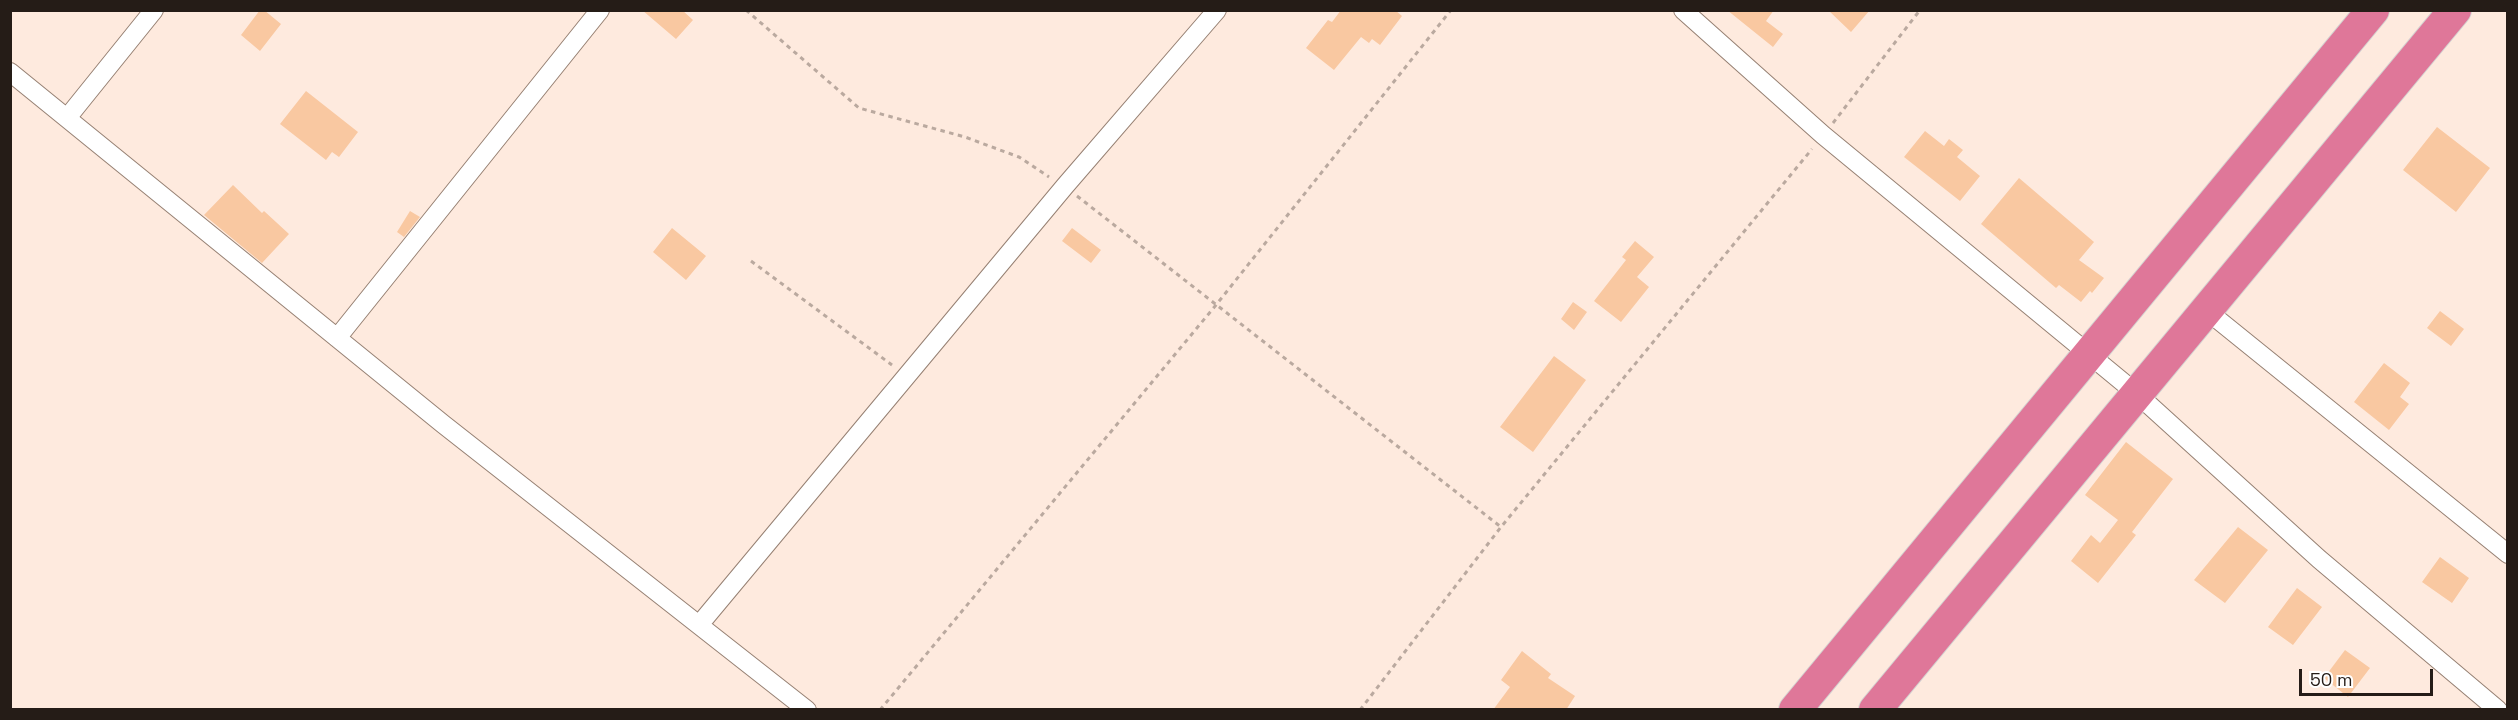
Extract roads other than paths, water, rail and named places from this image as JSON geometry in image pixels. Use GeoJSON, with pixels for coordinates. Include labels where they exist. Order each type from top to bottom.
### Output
{"type":"FeatureCollection","features":[{"type":"Feature","properties":{"kind":"highway"},"geometry":{"type":"LineString","coordinates":[[1795,710],[2373,10]]}},
{"type":"Feature","properties":{"kind":"highway"},"geometry":{"type":"LineString","coordinates":[[1875,710],[2455,10]]}},
{"type":"Feature","properties":{"kind":"street"},"geometry":{"type":"LineString","coordinates":[[66,118],[154,10]]}},
{"type":"Feature","properties":{"kind":"street"},"geometry":{"type":"LineString","coordinates":[[337,338],[600,10]]}},
{"type":"Feature","properties":{"kind":"street"},"geometry":{"type":"LineString","coordinates":[[699,625],[1065,186],[1217,10]]}},
{"type":"Feature","properties":{"kind":"street"},"geometry":{"type":"LineString","coordinates":[[1683,10],[1823,135],[2136,393],[2319,559],[2498,710]]}},
{"type":"Feature","properties":{"kind":"street"},"geometry":{"type":"LineString","coordinates":[[10,72],[337,338],[807,710]]}},
{"type":"Feature","properties":{"kind":"street"},"geometry":{"type":"LineString","coordinates":[[2206,310],[2508,555]]}}]}
